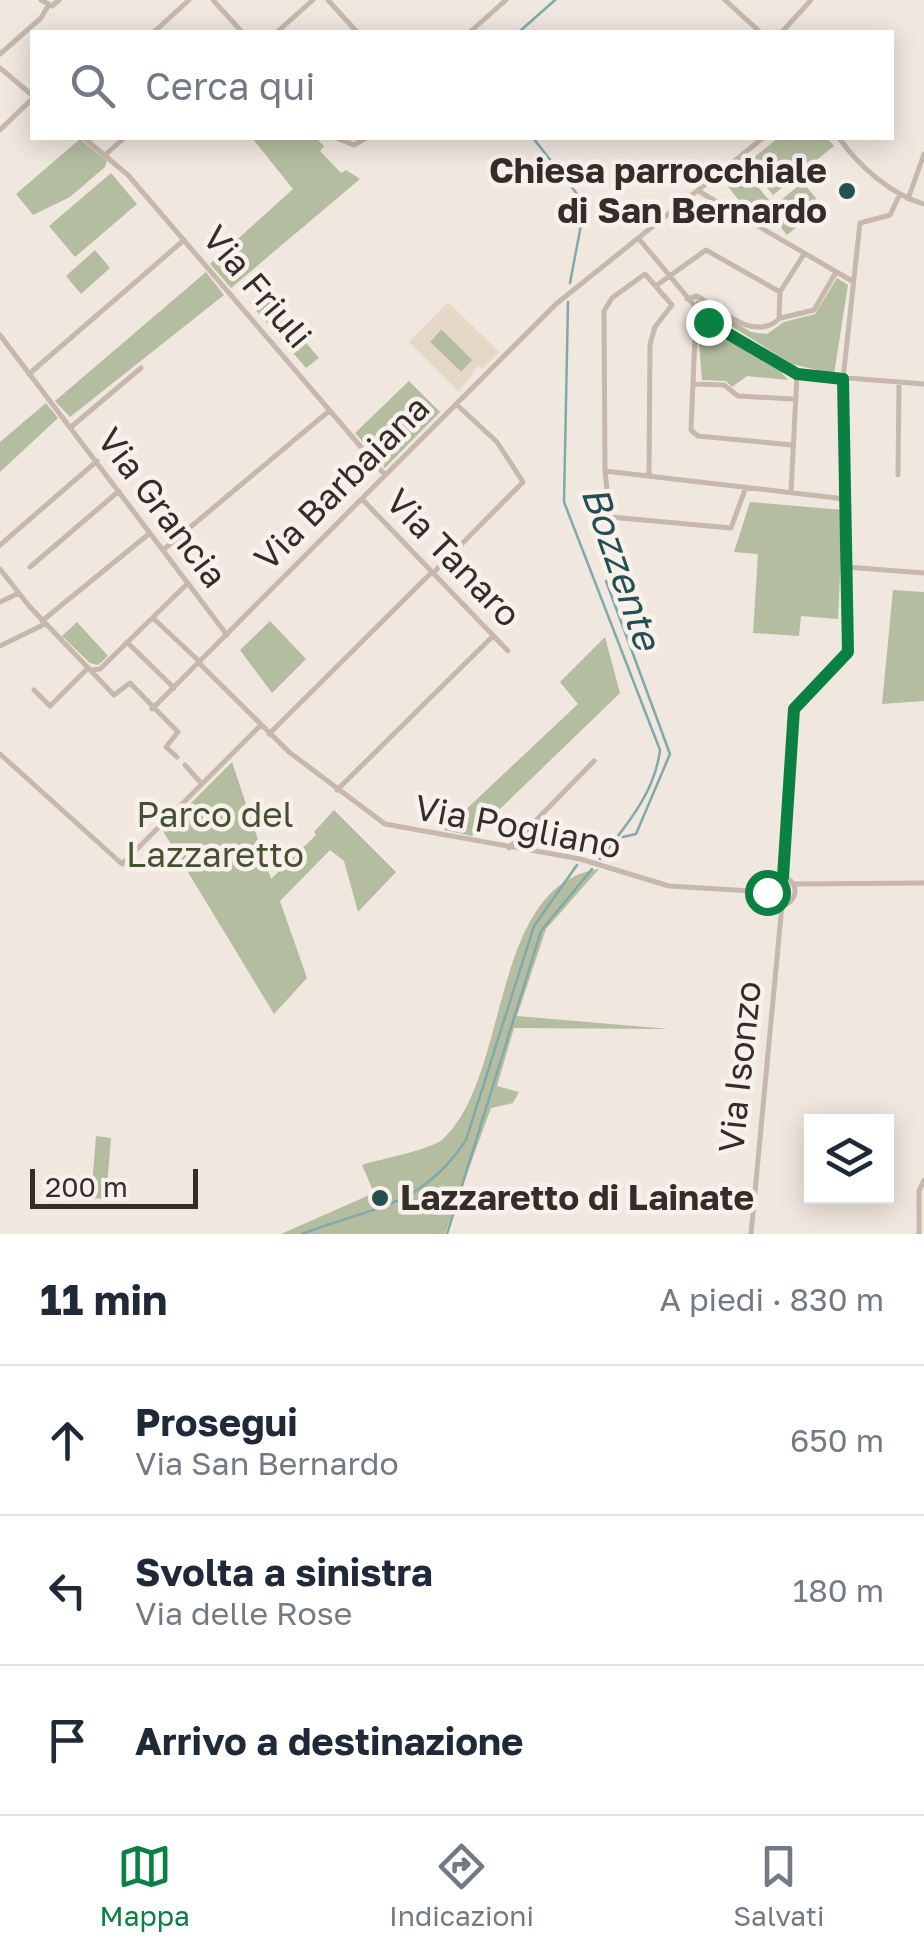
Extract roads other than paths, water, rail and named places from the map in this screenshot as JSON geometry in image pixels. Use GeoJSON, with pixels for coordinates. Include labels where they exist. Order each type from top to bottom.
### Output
{"type":"FeatureCollection","features":[{"type":"Feature","properties":{"kind":"street"},"geometry":{"type":"LineString","coordinates":[[42,0],[48,6]]}},
{"type":"Feature","properties":{"kind":"street"},"geometry":{"type":"LineString","coordinates":[[0,54],[41,18],[48,6],[60,0]]}},
{"type":"Feature","properties":{"kind":"street"},"geometry":{"type":"LineString","coordinates":[[156,30],[189,0]]}},
{"type":"Feature","properties":{"kind":"street"},"geometry":{"type":"LineString","coordinates":[[212,0],[238,30]]}},
{"type":"Feature","properties":{"kind":"street"},"geometry":{"type":"LineString","coordinates":[[279,30],[313,0]]}},
{"type":"Feature","properties":{"kind":"street"},"geometry":{"type":"LineString","coordinates":[[328,0],[354,30]]}},
{"type":"Feature","properties":{"kind":"street"},"geometry":{"type":"LineString","coordinates":[[472,30],[506,0]]}},
{"type":"Feature","properties":{"kind":"street"},"geometry":{"type":"LineString","coordinates":[[725,0],[758,30]]}},
{"type":"Feature","properties":{"kind":"street"},"geometry":{"type":"LineString","coordinates":[[784,30],[810,0]]}},
{"type":"Feature","properties":{"kind":"street"},"geometry":{"type":"LineString","coordinates":[[0,68],[30,95]]}},
{"type":"Feature","properties":{"kind":"street"},"geometry":{"type":"LineString","coordinates":[[0,130],[30,99]]}},
{"type":"Feature","properties":{"kind":"street","name":"Via Friuli"},"geometry":{"type":"LineString","coordinates":[[86,140],[128,175],[385,475]]}},
{"type":"Feature","properties":{"kind":"street"},"geometry":{"type":"LineString","coordinates":[[104,155],[122,140]]}},
{"type":"Feature","properties":{"kind":"street","name":"Via Barbaiana"},"geometry":{"type":"LineString","coordinates":[[152,709],[569,294],[700,192],[758,140]]}},
{"type":"Feature","properties":{"kind":"street"},"geometry":{"type":"LineString","coordinates":[[841,140],[859,162],[900,194],[924,204]]}},
{"type":"Feature","properties":{"kind":"street"},"geometry":{"type":"LineString","coordinates":[[908,199],[924,154]]}},
{"type":"Feature","properties":{"kind":"street"},"geometry":{"type":"LineString","coordinates":[[700,192],[852,281]]}},
{"type":"Feature","properties":{"kind":"street"},"geometry":{"type":"LineString","coordinates":[[783,877],[794,709],[846,658],[843,379],[862,220],[894,213],[900,194]]}},
{"type":"Feature","properties":{"kind":"street"},"geometry":{"type":"LineString","coordinates":[[640,239],[708,322],[797,374],[924,384]]}},
{"type":"Feature","properties":{"kind":"street"},"geometry":{"type":"LineString","coordinates":[[29,374],[184,240]]}},
{"type":"Feature","properties":{"kind":"street"},"geometry":{"type":"LineString","coordinates":[[657,285],[706,250],[780,292]]}},
{"type":"Feature","properties":{"kind":"street"},"geometry":{"type":"LineString","coordinates":[[779,318],[780,292],[804,254]]}},
{"type":"Feature","properties":{"kind":"street"},"geometry":{"type":"LineString","coordinates":[[649,476],[650,344],[655,327],[672,308],[649,275],[641,274],[612,298],[604,311],[604,471],[613,518],[731,528],[746,487]]}},
{"type":"Feature","properties":{"kind":"street"},"geometry":{"type":"LineString","coordinates":[[687,299],[697,296],[750,327],[767,327],[779,318],[814,310],[835,274]]}},
{"type":"Feature","properties":{"kind":"street"},"geometry":{"type":"LineString","coordinates":[[708,322],[695,335],[691,430],[698,436],[792,445]]}},
{"type":"Feature","properties":{"kind":"street","name":"Via Grancia"},"geometry":{"type":"LineString","coordinates":[[1,338],[227,635]]}},
{"type":"Feature","properties":{"kind":"street"},"geometry":{"type":"LineString","coordinates":[[70,428],[141,368]]}},
{"type":"Feature","properties":{"kind":"street"},"geometry":{"type":"LineString","coordinates":[[791,492],[797,374]]}},
{"type":"Feature","properties":{"kind":"street"},"geometry":{"type":"LineString","coordinates":[[898,475],[899,383]]}},
{"type":"Feature","properties":{"kind":"street"},"geometry":{"type":"LineString","coordinates":[[695,384],[724,385],[738,396],[794,399]]}},
{"type":"Feature","properties":{"kind":"street"},"geometry":{"type":"LineString","coordinates":[[269,734],[523,482],[498,442],[456,404]]}},
{"type":"Feature","properties":{"kind":"street"},"geometry":{"type":"LineString","coordinates":[[163,550],[329,410]]}},
{"type":"Feature","properties":{"kind":"street"},"geometry":{"type":"LineString","coordinates":[[0,545],[97,462]]}},
{"type":"Feature","properties":{"kind":"street"},"geometry":{"type":"LineString","coordinates":[[604,471],[845,499]]}},
{"type":"Feature","properties":{"kind":"street"},"geometry":{"type":"LineString","coordinates":[[30,567],[119,491]]}},
{"type":"Feature","properties":{"kind":"street","name":"Via Tanaro"},"geometry":{"type":"LineString","coordinates":[[362,498],[508,651]]}},
{"type":"Feature","properties":{"kind":"street"},"geometry":{"type":"LineString","coordinates":[[0,646],[44,623],[150,533]]}},
{"type":"Feature","properties":{"kind":"street"},"geometry":{"type":"LineString","coordinates":[[846,566],[924,573]]}},
{"type":"Feature","properties":{"kind":"street"},"geometry":{"type":"LineString","coordinates":[[0,569],[44,623],[114,696],[130,683],[178,732],[166,747],[177,757]]}},
{"type":"Feature","properties":{"kind":"street"},"geometry":{"type":"LineString","coordinates":[[34,690],[50,706],[90,669],[100,669],[188,583]]}},
{"type":"Feature","properties":{"kind":"street"},"geometry":{"type":"LineString","coordinates":[[0,602],[19,593]]}},
{"type":"Feature","properties":{"kind":"street","name":"Via Pogliano"},"geometry":{"type":"LineString","coordinates":[[152,618],[269,734],[337,790],[396,829],[580,859],[676,888],[767,892]]}},
{"type":"Feature","properties":{"kind":"street"},"geometry":{"type":"LineString","coordinates":[[337,790],[494,636]]}},
{"type":"Feature","properties":{"kind":"street"},"geometry":{"type":"LineString","coordinates":[[127,642],[174,688]]}},
{"type":"Feature","properties":{"kind":"street"},"geometry":{"type":"LineString","coordinates":[[0,754],[122,864],[260,726]]}},
{"type":"Feature","properties":{"kind":"street"},"geometry":{"type":"LineString","coordinates":[[509,848],[594,761]]}},
{"type":"Feature","properties":{"kind":"street"},"geometry":{"type":"LineString","coordinates":[[185,765],[202,784]]}},
{"type":"Feature","properties":{"kind":"street"},"geometry":{"type":"LineString","coordinates":[[783,877],[793,884],[924,882]]}},
{"type":"Feature","properties":{"kind":"street"},"geometry":{"type":"LineString","coordinates":[[783,877],[770,882],[767,892],[772,902],[782,905],[792,900],[793,884]]}},
{"type":"Feature","properties":{"kind":"street","name":"Via Isonzo"},"geometry":{"type":"LineString","coordinates":[[751,1234],[782,905]]}},
{"type":"Feature","properties":{"kind":"street"},"geometry":{"type":"LineString","coordinates":[[919,1234],[918,1191],[924,1180]]}},
{"type":"Feature","properties":{"kind":"waterway","name":"Bozzente"},"geometry":{"type":"LineString","coordinates":[[521,30],[555,0]]}},
{"type":"Feature","properties":{"kind":"waterway","name":"Bozzente"},"geometry":{"type":"LineString","coordinates":[[535,140],[585,204],[570,283]]}},
{"type":"Feature","properties":{"kind":"waterway","name":"Bozzente"},"geometry":{"type":"LineString","coordinates":[[568,302],[564,502],[660,750],[645,795],[600,859]]}},
{"type":"Feature","properties":{"kind":"waterway","name":"Bozzente"},"geometry":{"type":"LineString","coordinates":[[606,581],[670,754],[636,834],[623,837]]}},
{"type":"Feature","properties":{"kind":"waterway"},"geometry":{"type":"LineString","coordinates":[[302,1234],[413,1193],[449,1163],[466,1140],[534,926],[577,865]]}},
{"type":"Feature","properties":{"kind":"waterway","name":"Bozzente"},"geometry":{"type":"LineString","coordinates":[[447,1234],[541,931],[592,869]]}},
{"type":"Feature","properties":{"kind":"place","name":"Chiesa parrocchiale di San Bernardo"},"geometry":{"type":"Point","coordinates":[847,191]}},
{"type":"Feature","properties":{"kind":"place","name":"Lazzaretto di Lainate"},"geometry":{"type":"Point","coordinates":[380,1198]}},
{"type":"Feature","properties":{"kind":"park label","name":"Parco del Lazzaretto"},"geometry":{"type":"Point","coordinates":[215,835]}}]}
